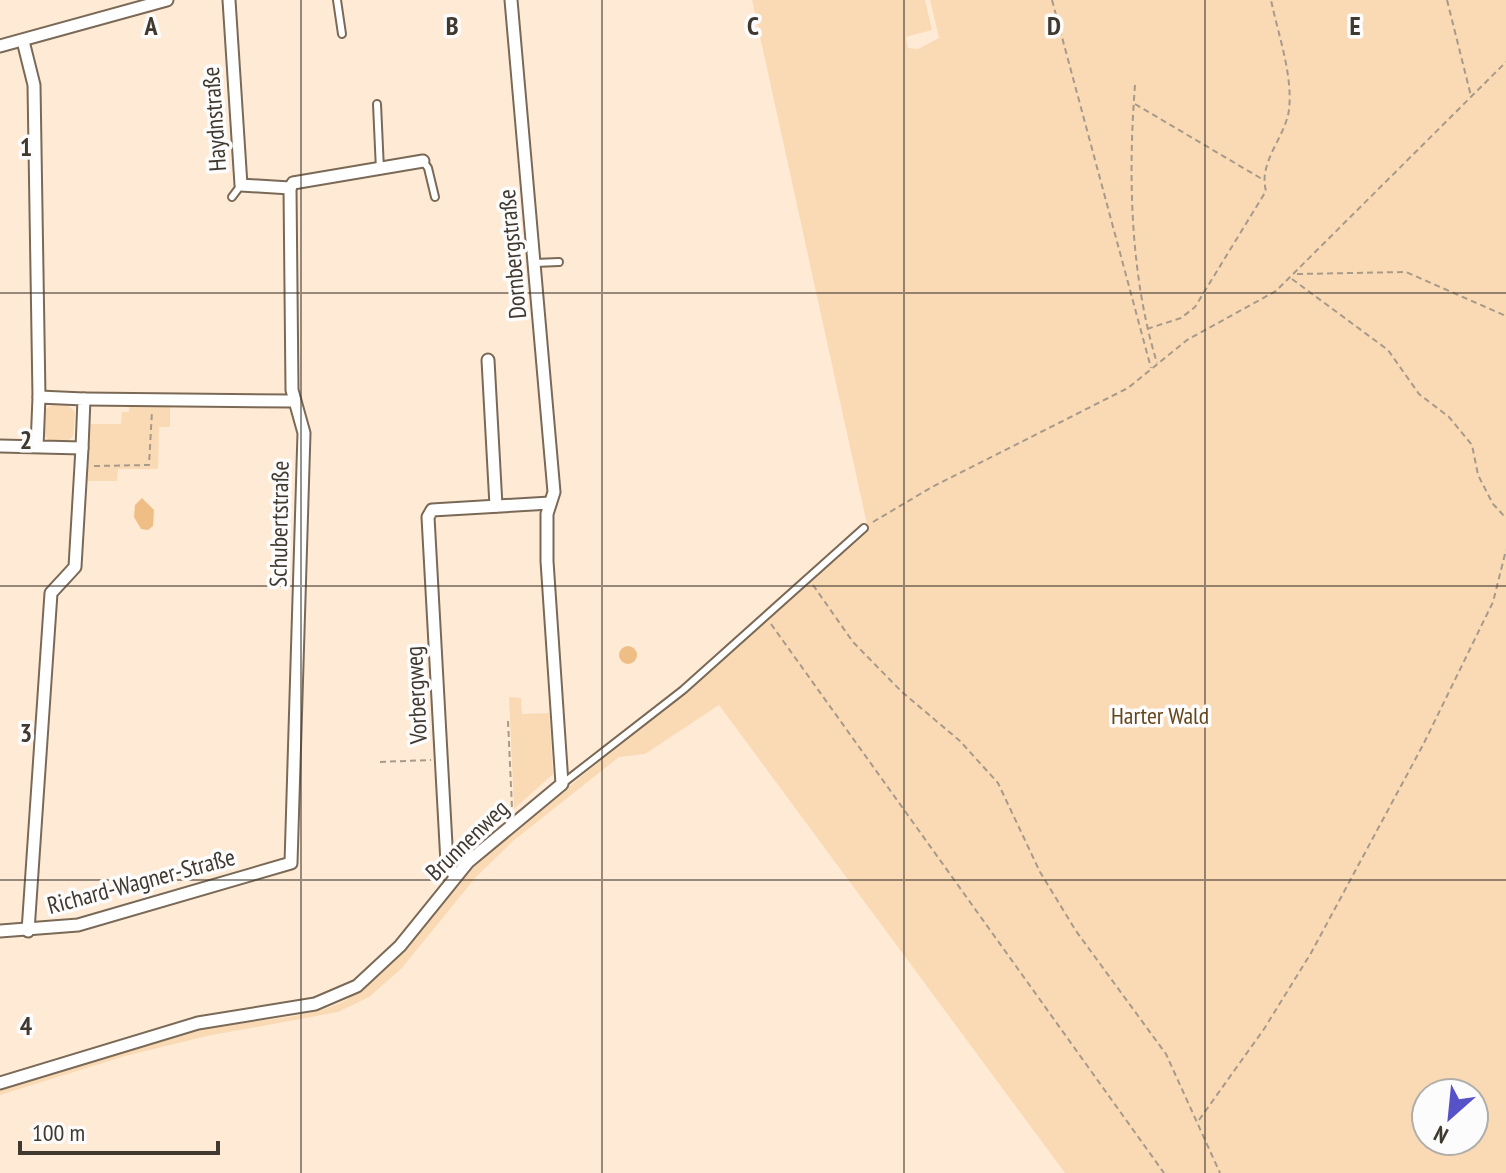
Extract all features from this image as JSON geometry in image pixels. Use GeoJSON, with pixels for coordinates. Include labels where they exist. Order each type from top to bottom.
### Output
{"type":"FeatureCollection","features":[{"type":"Feature","properties":{"kind":"street"},"geometry":{"type":"LineString","coordinates":[[0,46],[167,0]]}},
{"type":"Feature","properties":{"kind":"street","name":"Haydnstraße"},"geometry":{"type":"LineString","coordinates":[[229,0],[241,185],[290,188],[293,183],[423,161]]}},
{"type":"Feature","properties":{"kind":"street","name":"Dornbergstraße"},"geometry":{"type":"LineString","coordinates":[[511,0],[554,492],[550,503],[547,561],[562,784]]}},
{"type":"Feature","properties":{"kind":"street"},"geometry":{"type":"LineString","coordinates":[[23,41],[34,85],[39,397],[37,447]]}},
{"type":"Feature","properties":{"kind":"street","name":"Schubertstraße"},"geometry":{"type":"LineString","coordinates":[[290,188],[293,401],[304,433],[291,863]]}},
{"type":"Feature","properties":{"kind":"street"},"geometry":{"type":"LineString","coordinates":[[488,360],[496,506],[550,503]]}},
{"type":"Feature","properties":{"kind":"street"},"geometry":{"type":"LineString","coordinates":[[39,397],[293,401]]}},
{"type":"Feature","properties":{"kind":"street"},"geometry":{"type":"LineString","coordinates":[[28,931],[51,593],[75,567],[84,399]]}},
{"type":"Feature","properties":{"kind":"street"},"geometry":{"type":"LineString","coordinates":[[0,446],[82,448]]}},
{"type":"Feature","properties":{"kind":"street","name":"Vorbergweg"},"geometry":{"type":"LineString","coordinates":[[455,876],[447,863],[428,517],[432,510],[496,506]]}},
{"type":"Feature","properties":{"kind":"street","name":"Brunnenweg"},"geometry":{"type":"LineString","coordinates":[[0,1083],[198,1023],[296,1009],[337,997],[357,986],[379,967],[455,876],[562,784]]}},
{"type":"Feature","properties":{"kind":"street","name":"Richard-Wagner-Straße"},"geometry":{"type":"LineString","coordinates":[[0,931],[28,931],[92,921],[291,863]]}},
{"type":"Feature","properties":{"kind":"lane"},"geometry":{"type":"LineString","coordinates":[[337,0],[342,34]]}},
{"type":"Feature","properties":{"kind":"lane"},"geometry":{"type":"LineString","coordinates":[[377,104],[380,170]]}},
{"type":"Feature","properties":{"kind":"lane"},"geometry":{"type":"LineString","coordinates":[[423,161],[435,197]]}},
{"type":"Feature","properties":{"kind":"lane"},"geometry":{"type":"LineString","coordinates":[[232,197],[241,185]]}},
{"type":"Feature","properties":{"kind":"lane"},"geometry":{"type":"LineString","coordinates":[[534,263],[559,262]]}},
{"type":"Feature","properties":{"kind":"lane","name":"Brunnenweg"},"geometry":{"type":"LineString","coordinates":[[562,784],[683,690],[864,528]]}},
{"type":"Feature","properties":{"kind":"path"},"geometry":{"type":"LineString","coordinates":[[1052,0],[1151,369]]}},
{"type":"Feature","properties":{"kind":"path"},"geometry":{"type":"LineString","coordinates":[[1147,329],[1181,318],[1195,307],[1266,191],[1262,179],[1289,112],[1288,88],[1271,0]]}},
{"type":"Feature","properties":{"kind":"path"},"geometry":{"type":"LineString","coordinates":[[1447,0],[1471,96]]}},
{"type":"Feature","properties":{"kind":"path"},"geometry":{"type":"LineString","coordinates":[[864,528],[932,487],[1128,388],[1187,340],[1247,310],[1296,274],[1506,62]]}},
{"type":"Feature","properties":{"kind":"path"},"geometry":{"type":"LineString","coordinates":[[1135,85],[1133,216],[1147,329],[1157,364]]}},
{"type":"Feature","properties":{"kind":"path"},"geometry":{"type":"LineString","coordinates":[[1134,103],[1262,179]]}},
{"type":"Feature","properties":{"kind":"path"},"geometry":{"type":"LineString","coordinates":[[1296,274],[1406,272],[1506,316]]}},
{"type":"Feature","properties":{"kind":"path"},"geometry":{"type":"LineString","coordinates":[[1291,278],[1388,350],[1419,394],[1449,417],[1472,445],[1478,475],[1493,504],[1506,518]]}},
{"type":"Feature","properties":{"kind":"path"},"geometry":{"type":"LineString","coordinates":[[81,466],[149,465],[153,399]]}},
{"type":"Feature","properties":{"kind":"path"},"geometry":{"type":"LineString","coordinates":[[1199,1120],[1264,1029],[1311,953],[1423,745],[1493,602],[1506,550]]}},
{"type":"Feature","properties":{"kind":"path"},"geometry":{"type":"LineString","coordinates":[[808,577],[853,642],[902,692],[960,741],[998,783],[1040,872],[1076,931],[1166,1054],[1199,1120],[1220,1173]]}},
{"type":"Feature","properties":{"kind":"path"},"geometry":{"type":"LineString","coordinates":[[765,616],[1164,1173]]}},
{"type":"Feature","properties":{"kind":"path"},"geometry":{"type":"LineString","coordinates":[[508,721],[512,814],[522,806]]}},
{"type":"Feature","properties":{"kind":"path"},"geometry":{"type":"LineString","coordinates":[[380,762],[442,759]]}},
{"type":"Feature","properties":{"kind":"green space","name":"Harter Wald"},"geometry":{"type":"Polygon","coordinates":[[[752,0],[925,0],[932,30],[906,37],[908,48],[918,49],[939,38],[930,0],[1506,0],[1506,1173],[1065,1173],[719,705],[645,754],[619,757],[513,841],[476,877],[401,969],[369,997],[338,1012],[207,1036],[125,1056],[0,1095],[0,1088],[148,1041],[198,1029],[317,1011],[351,997],[371,983],[406,949],[484,856],[704,676],[868,529],[752,0]]]}},
{"type":"Feature","properties":{"kind":"green space"},"geometry":{"type":"Polygon","coordinates":[[[52,404],[68,405],[75,412],[73,436],[66,443],[50,442],[44,435],[45,410],[52,404]]]}},
{"type":"Feature","properties":{"kind":"green space"},"geometry":{"type":"Polygon","coordinates":[[[129,405],[170,406],[170,427],[159,427],[158,469],[118,469],[117,481],[88,481],[89,424],[121,424],[122,412],[129,412],[129,405]]]}},
{"type":"Feature","properties":{"kind":"green space"},"geometry":{"type":"Polygon","coordinates":[[[509,697],[521,698],[522,714],[549,713],[553,774],[514,809],[509,697]]]}},
{"type":"Feature","properties":{"kind":"shaded area"},"geometry":{"type":"Polygon","coordinates":[[[142,498],[154,510],[153,526],[148,530],[141,529],[134,517],[135,505],[142,498]]]}},
{"type":"Feature","properties":{"kind":"shaded area"},"geometry":{"type":"Polygon","coordinates":[[[628,646],[637,655],[628,664],[619,655],[628,646]]]}}]}
